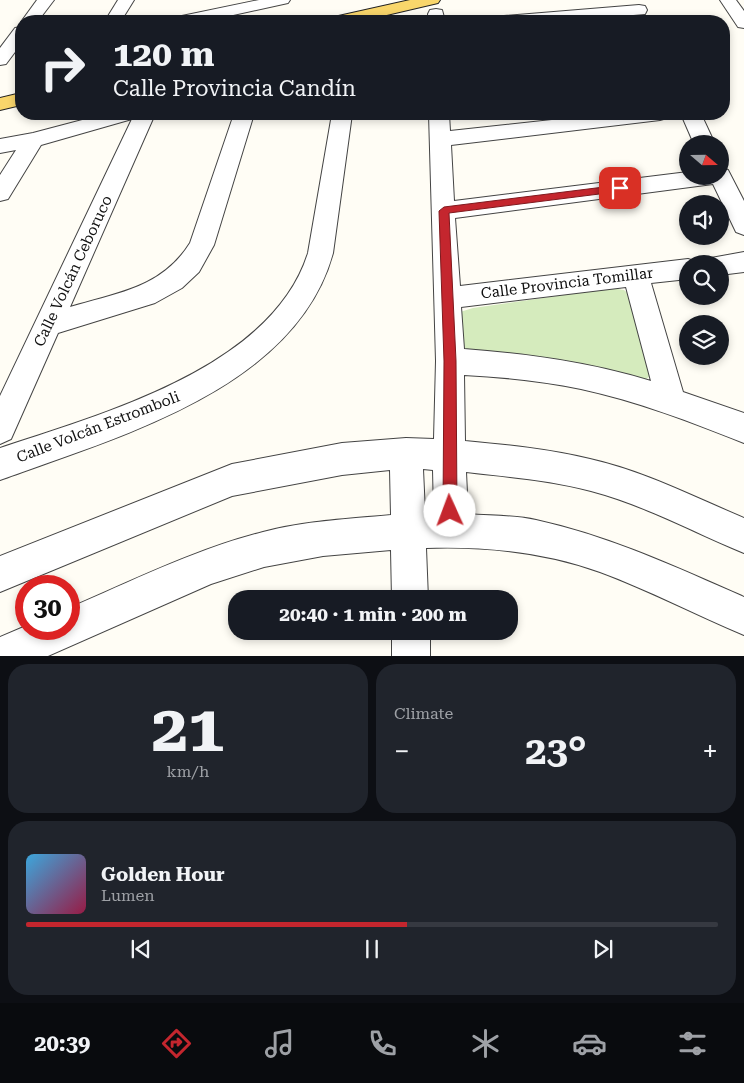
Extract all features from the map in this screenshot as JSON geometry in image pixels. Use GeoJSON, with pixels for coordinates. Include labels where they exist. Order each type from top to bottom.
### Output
{"type":"FeatureCollection","features":[{"type":"Feature","properties":{"kind":"main road"},"geometry":{"type":"LineString","coordinates":[[403,15],[435,12]]}},
{"type":"Feature","properties":{"kind":"main road"},"geometry":{"type":"LineString","coordinates":[[0,104],[15,100]]}},
{"type":"Feature","properties":{"kind":"street"},"geometry":{"type":"LineString","coordinates":[[35,15],[46,0]]}},
{"type":"Feature","properties":{"kind":"street"},"geometry":{"type":"LineString","coordinates":[[117,15],[126,0]]}},
{"type":"Feature","properties":{"kind":"street"},"geometry":{"type":"LineString","coordinates":[[193,15],[204,0]]}},
{"type":"Feature","properties":{"kind":"street"},"geometry":{"type":"LineString","coordinates":[[212,15],[281,0]]}},
{"type":"Feature","properties":{"kind":"street"},"geometry":{"type":"LineString","coordinates":[[728,0],[744,23]]}},
{"type":"Feature","properties":{"kind":"street"},"geometry":{"type":"LineString","coordinates":[[578,15],[640,10]]}},
{"type":"Feature","properties":{"kind":"street"},"geometry":{"type":"LineString","coordinates":[[0,60],[15,40]]}},
{"type":"Feature","properties":{"kind":"street"},"geometry":{"type":"LineString","coordinates":[[0,64],[15,60]]}},
{"type":"Feature","properties":{"kind":"street"},"geometry":{"type":"LineString","coordinates":[[0,146],[33,140],[106,120]]}},
{"type":"Feature","properties":{"kind":"street","name":"Calle Volcán Ceboruco"},"geometry":{"type":"LineString","coordinates":[[0,429],[142,120]]}},
{"type":"Feature","properties":{"kind":"street"},"geometry":{"type":"LineString","coordinates":[[49,324],[146,295],[173,281],[190,265],[202,245],[242,120]]}},
{"type":"Feature","properties":{"kind":"street","name":"Calle Volcán Estromboli"},"geometry":{"type":"LineString","coordinates":[[0,464],[143,412],[189,391],[225,372],[282,323],[302,297],[315,270],[322,247],[341,120]]}},
{"type":"Feature","properties":{"kind":"street"},"geometry":{"type":"LineString","coordinates":[[440,120],[450,361],[449,455],[451,530]]}},
{"type":"Feature","properties":{"kind":"street"},"geometry":{"type":"LineString","coordinates":[[442,139],[608,120]]}},
{"type":"Feature","properties":{"kind":"street"},"geometry":{"type":"LineString","coordinates":[[694,120],[701,135]]}},
{"type":"Feature","properties":{"kind":"street"},"geometry":{"type":"LineString","coordinates":[[0,193],[33,140]]}},
{"type":"Feature","properties":{"kind":"street"},"geometry":{"type":"LineString","coordinates":[[444,211],[679,181]]}},
{"type":"Feature","properties":{"kind":"street"},"geometry":{"type":"LineString","coordinates":[[724,185],[744,226]]}},
{"type":"Feature","properties":{"kind":"street"},"geometry":{"type":"LineString","coordinates":[[729,264],[744,262]]}},
{"type":"Feature","properties":{"kind":"street","name":"Calle Provincia Tomillar"},"geometry":{"type":"LineString","coordinates":[[447,298],[679,270]]}},
{"type":"Feature","properties":{"kind":"street"},"geometry":{"type":"LineString","coordinates":[[636,275],[671,401]]}},
{"type":"Feature","properties":{"kind":"street"},"geometry":{"type":"LineString","coordinates":[[450,361],[528,367],[621,386],[671,401],[744,428]]}},
{"type":"Feature","properties":{"kind":"street"},"geometry":{"type":"LineString","coordinates":[[406,453],[410,590]]}},
{"type":"Feature","properties":{"kind":"street"},"geometry":{"type":"LineString","coordinates":[[0,574],[232,480],[342,459],[406,453],[449,455],[528,463],[591,475],[649,494],[744,536]]}},
{"type":"Feature","properties":{"kind":"street"},"geometry":{"type":"LineString","coordinates":[[80,622],[208,567],[264,549],[324,539],[408,531],[451,530],[534,537],[598,554],[652,575],[744,616]]}},
{"type":"Feature","properties":{"kind":"street"},"geometry":{"type":"LineString","coordinates":[[2,656],[39,640]]}},
{"type":"Feature","properties":{"kind":"street"},"geometry":{"type":"LineString","coordinates":[[411,640],[411,656]]}},
{"type":"Feature","properties":{"kind":"green space"},"geometry":{"type":"Polygon","coordinates":[[[612,288],[624,290],[631,296],[652,375],[643,381],[460,349],[460,312],[473,308],[612,288]]]}},
{"type":"Feature","properties":{"kind":"route"},"geometry":{"type":"LineString","coordinates":[[450,511],[450,361],[444,211],[620,188]]}}]}
